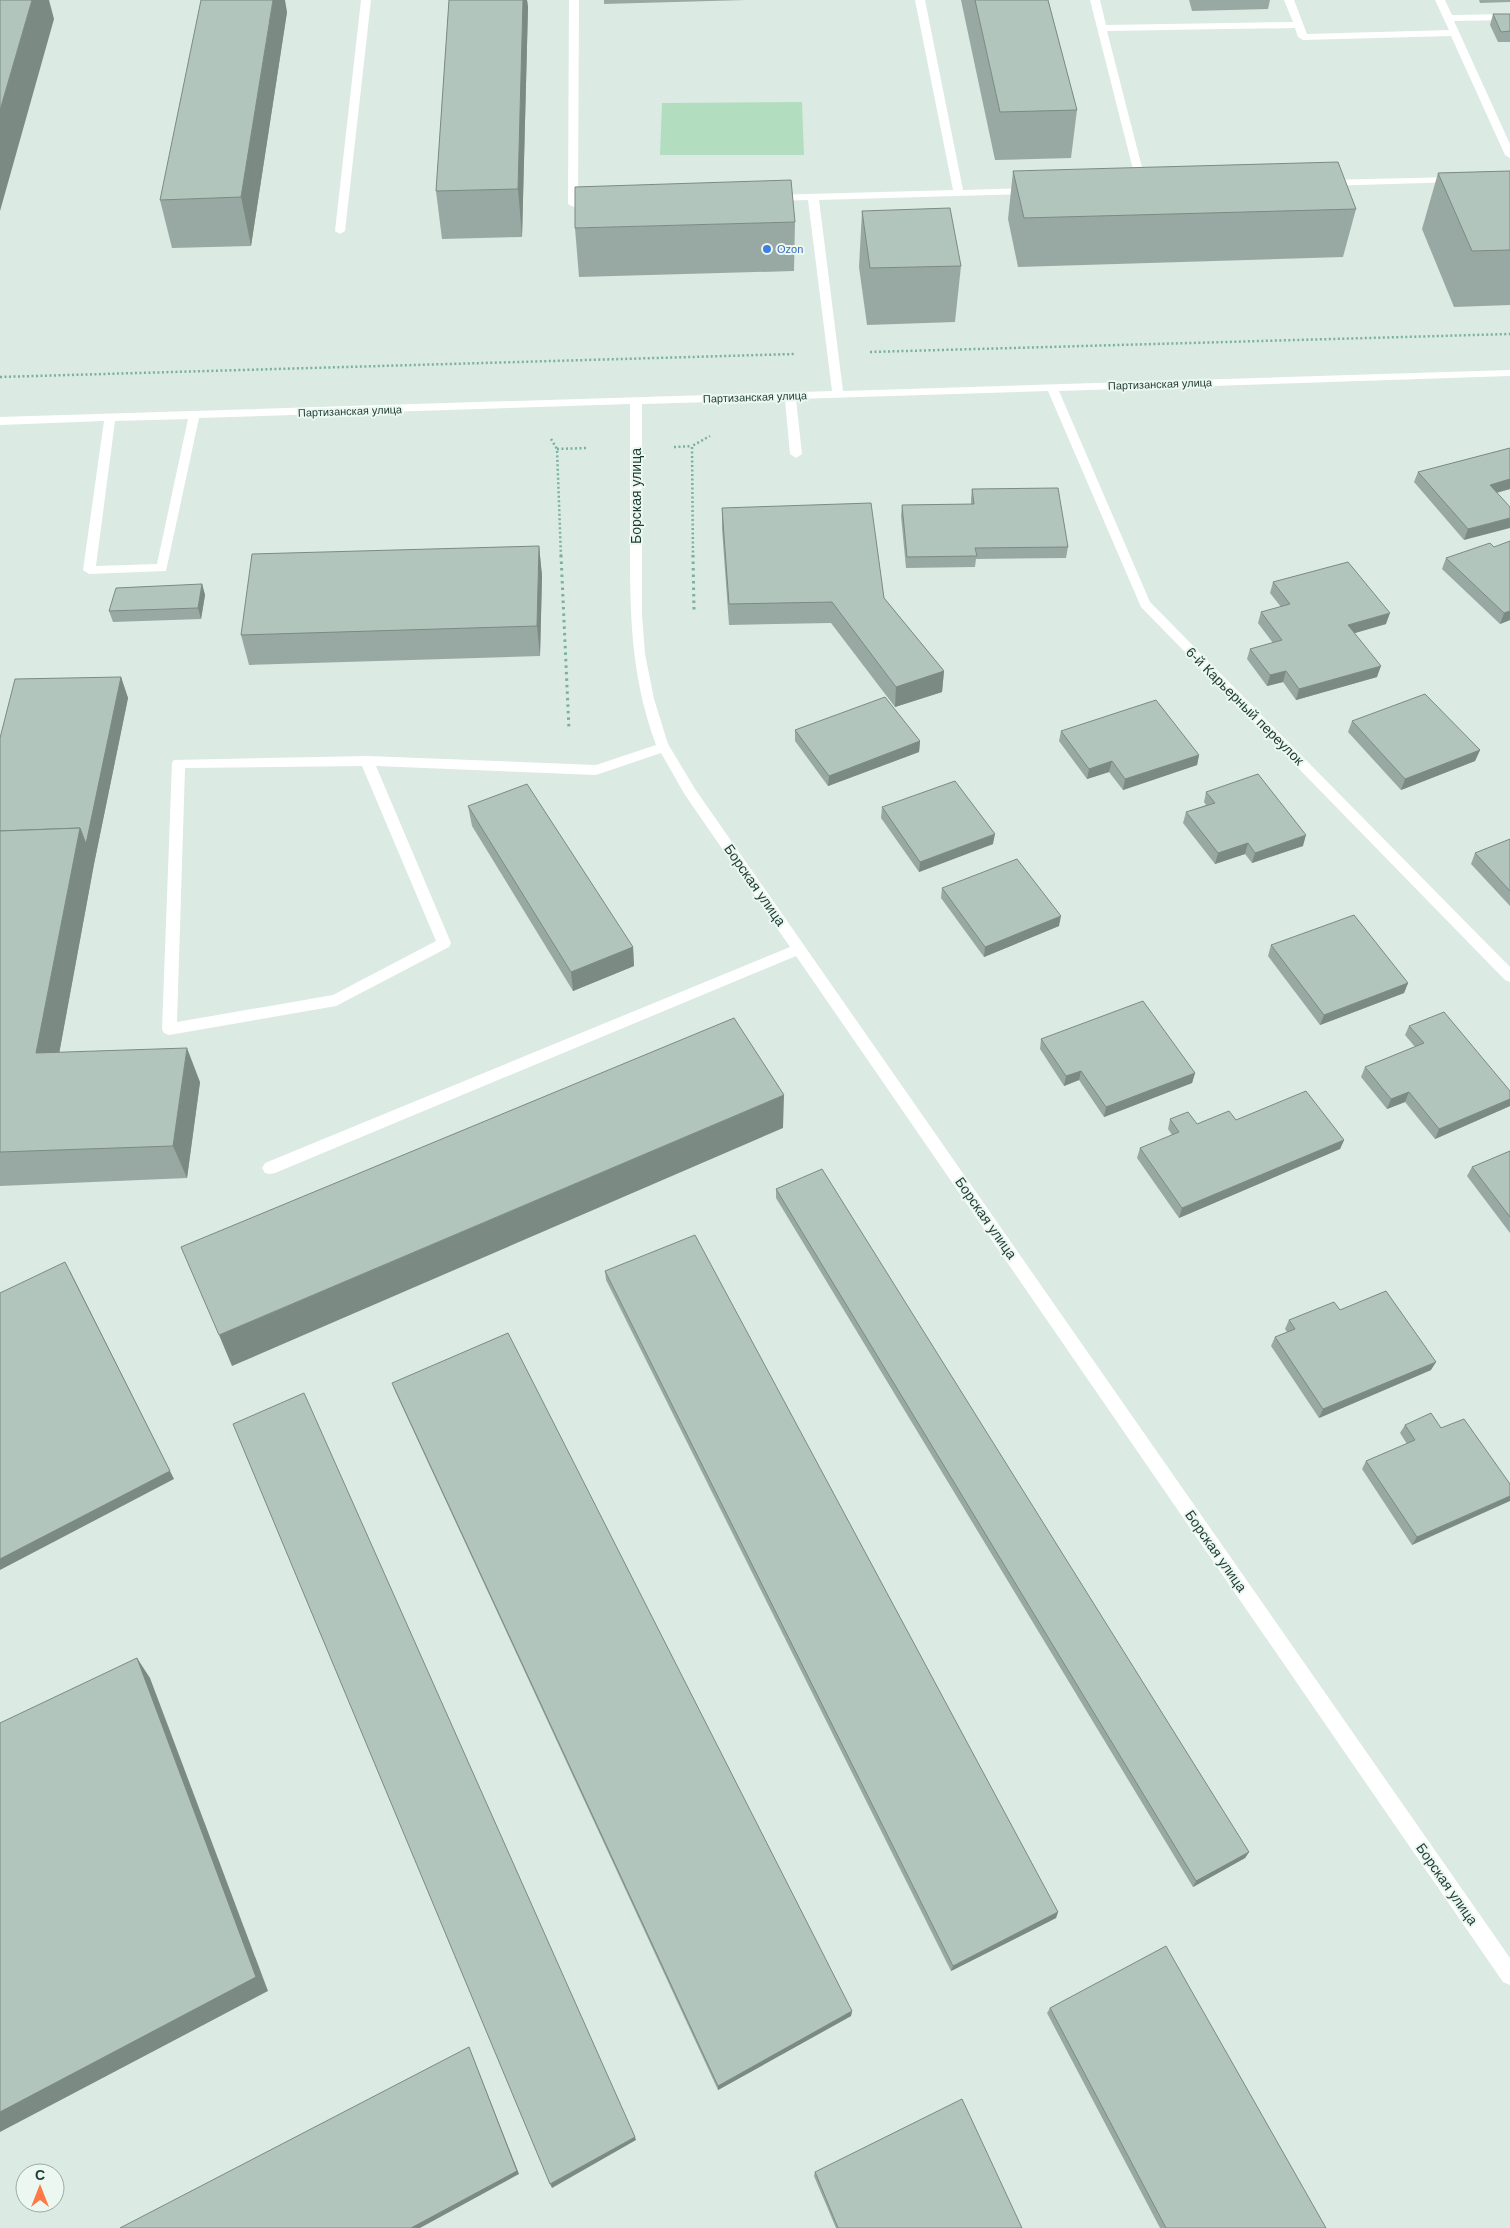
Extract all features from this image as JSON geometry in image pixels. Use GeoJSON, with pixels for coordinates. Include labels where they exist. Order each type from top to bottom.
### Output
{"type":"FeatureCollection","features":[{"type":"Feature","properties":{"kind":"street"},"geometry":{"type":"LineString","coordinates":[[340,231],[366,0]]}},
{"type":"Feature","properties":{"kind":"street"},"geometry":{"type":"LineString","coordinates":[[574,0],[573,204],[602,203]]}},
{"type":"Feature","properties":{"kind":"street"},"geometry":{"type":"LineString","coordinates":[[920,0],[959,193]]}},
{"type":"Feature","properties":{"kind":"street"},"geometry":{"type":"LineString","coordinates":[[1095,0],[1143,188]]}},
{"type":"Feature","properties":{"kind":"street"},"geometry":{"type":"LineString","coordinates":[[1289,0],[1303,37],[1455,33]]}},
{"type":"Feature","properties":{"kind":"street"},"geometry":{"type":"LineString","coordinates":[[1440,0],[1510,155]]}},
{"type":"Feature","properties":{"kind":"street"},"geometry":{"type":"LineString","coordinates":[[1448,18],[1510,17]]}},
{"type":"Feature","properties":{"kind":"street"},"geometry":{"type":"LineString","coordinates":[[1102,28],[1299,25]]}},
{"type":"Feature","properties":{"kind":"street"},"geometry":{"type":"LineString","coordinates":[[1312,184],[1470,180]]}},
{"type":"Feature","properties":{"kind":"street"},"geometry":{"type":"LineString","coordinates":[[765,198],[1036,191]]}},
{"type":"Feature","properties":{"kind":"street"},"geometry":{"type":"LineString","coordinates":[[813,197],[838,394]]}},
{"type":"Feature","properties":{"kind":"street","name":"Партизанская улица"},"geometry":{"type":"LineString","coordinates":[[0,422],[1510,374]]}},
{"type":"Feature","properties":{"kind":"street","name":"6-й Карьерный переулок"},"geometry":{"type":"LineString","coordinates":[[1052,388],[1145,604],[1510,976]]}},
{"type":"Feature","properties":{"kind":"street"},"geometry":{"type":"LineString","coordinates":[[790,396],[796,454]]}},
{"type":"Feature","properties":{"kind":"street","name":"Борская улица"},"geometry":{"type":"LineString","coordinates":[[636,401],[636,615],[639,654],[648,699],[664,747],[690,792],[1510,1975]]}},
{"type":"Feature","properties":{"kind":"street"},"geometry":{"type":"LineString","coordinates":[[110,418],[89,570],[162,568],[194,416]]}},
{"type":"Feature","properties":{"kind":"street"},"geometry":{"type":"LineString","coordinates":[[367,761],[444,943],[336,1000],[169,1029],[179,764],[367,761],[596,770],[664,747]]}},
{"type":"Feature","properties":{"kind":"street"},"geometry":{"type":"LineString","coordinates":[[270,1168],[799,949]]}},
{"type":"Feature","properties":{"kind":"path"},"geometry":{"type":"LineString","coordinates":[[0,377],[1510,334]]}},
{"type":"Feature","properties":{"kind":"path"},"geometry":{"type":"LineString","coordinates":[[674,447],[692,446],[713,434]]}},
{"type":"Feature","properties":{"kind":"path"},"geometry":{"type":"LineString","coordinates":[[550,437],[557,449],[568,728],[596,770]]}},
{"type":"Feature","properties":{"kind":"path"},"geometry":{"type":"LineString","coordinates":[[692,446],[694,610]]}},
{"type":"Feature","properties":{"kind":"path"},"geometry":{"type":"LineString","coordinates":[[557,449],[586,448]]}},
{"type":"Feature","properties":{"kind":"green space"},"geometry":{"type":"Polygon","coordinates":[[[802,102],[804,155],[660,155],[662,103],[802,102]]]}},
{"type":"Feature","properties":{"kind":"building"},"geometry":{"type":"Polygon","coordinates":[[[0,0],[32,0],[0,110],[0,0]]]}},
{"type":"Feature","properties":{"kind":"building"},"geometry":{"type":"Polygon","coordinates":[[[201,0],[273,0],[241,197],[160,200],[201,0]]]}},
{"type":"Feature","properties":{"kind":"building"},"geometry":{"type":"Polygon","coordinates":[[[449,0],[523,0],[518,189],[436,191],[449,0]]]}},
{"type":"Feature","properties":{"kind":"building"},"geometry":{"type":"Polygon","coordinates":[[[975,0],[1048,0],[1077,110],[1000,112],[975,0]]]}},
{"type":"Feature","properties":{"kind":"building"},"geometry":{"type":"Polygon","coordinates":[[[1493,14],[1510,14],[1510,31],[1501,32],[1493,14]]]}},
{"type":"Feature","properties":{"kind":"building"},"geometry":{"type":"Polygon","coordinates":[[[1338,162],[1356,209],[1024,218],[1013,171],[1338,162]]]}},
{"type":"Feature","properties":{"kind":"building"},"geometry":{"type":"Polygon","coordinates":[[[1510,171],[1510,250],[1472,251],[1438,173],[1510,171]]]}},
{"type":"Feature","properties":{"kind":"building"},"geometry":{"type":"Polygon","coordinates":[[[791,180],[795,222],[575,228],[575,187],[791,180]]]}},
{"type":"Feature","properties":{"kind":"building"},"geometry":{"type":"Polygon","coordinates":[[[950,208],[961,266],[870,268],[862,211],[950,208]]]}},
{"type":"Feature","properties":{"kind":"building"},"geometry":{"type":"Polygon","coordinates":[[[1510,448],[1510,479],[1490,485],[1510,507],[1510,518],[1468,529],[1418,472],[1510,448]]]}},
{"type":"Feature","properties":{"kind":"building"},"geometry":{"type":"Polygon","coordinates":[[[1058,488],[1068,547],[975,548],[977,556],[907,557],[902,505],[974,504],[972,489],[1058,488]]]}},
{"type":"Feature","properties":{"kind":"building"},"geometry":{"type":"Polygon","coordinates":[[[871,503],[884,598],[944,671],[896,687],[832,602],[729,604],[722,508],[871,503]]]}},
{"type":"Feature","properties":{"kind":"building"},"geometry":{"type":"Polygon","coordinates":[[[1510,541],[1510,611],[1504,613],[1446,558],[1490,543],[1494,547],[1510,541]]]}},
{"type":"Feature","properties":{"kind":"building"},"geometry":{"type":"Polygon","coordinates":[[[539,546],[537,626],[241,635],[252,554],[539,546]]]}},
{"type":"Feature","properties":{"kind":"building"},"geometry":{"type":"Polygon","coordinates":[[[1348,562],[1390,613],[1348,625],[1381,666],[1299,689],[1286,671],[1270,675],[1250,649],[1282,640],[1261,612],[1290,604],[1273,582],[1348,562]]]}},
{"type":"Feature","properties":{"kind":"building"},"geometry":{"type":"Polygon","coordinates":[[[202,584],[198,608],[109,611],[116,588],[202,584]]]}},
{"type":"Feature","properties":{"kind":"building"},"geometry":{"type":"Polygon","coordinates":[[[121,677],[86,844],[80,828],[0,831],[0,738],[15,679],[121,677]]]}},
{"type":"Feature","properties":{"kind":"building"},"geometry":{"type":"Polygon","coordinates":[[[1425,694],[1480,750],[1405,779],[1352,721],[1425,694]]]}},
{"type":"Feature","properties":{"kind":"building"},"geometry":{"type":"Polygon","coordinates":[[[885,697],[920,741],[829,776],[795,730],[885,697]]]}},
{"type":"Feature","properties":{"kind":"building"},"geometry":{"type":"Polygon","coordinates":[[[1156,700],[1199,755],[1125,779],[1112,761],[1089,769],[1061,731],[1156,700]]]}},
{"type":"Feature","properties":{"kind":"building"},"geometry":{"type":"Polygon","coordinates":[[[1258,774],[1306,835],[1255,853],[1248,843],[1218,853],[1186,812],[1215,803],[1206,792],[1258,774]]]}},
{"type":"Feature","properties":{"kind":"building"},"geometry":{"type":"Polygon","coordinates":[[[955,781],[995,834],[920,862],[882,807],[955,781]]]}},
{"type":"Feature","properties":{"kind":"building"},"geometry":{"type":"Polygon","coordinates":[[[527,784],[633,947],[571,972],[468,806],[527,784]]]}},
{"type":"Feature","properties":{"kind":"building"},"geometry":{"type":"Polygon","coordinates":[[[80,828],[36,1053],[187,1048],[173,1146],[0,1152],[0,831],[80,828]]]}},
{"type":"Feature","properties":{"kind":"building"},"geometry":{"type":"Polygon","coordinates":[[[1510,839],[1510,891],[1475,853],[1510,839]]]}},
{"type":"Feature","properties":{"kind":"building"},"geometry":{"type":"Polygon","coordinates":[[[1017,859],[1061,916],[985,947],[942,888],[1017,859]]]}},
{"type":"Feature","properties":{"kind":"building"},"geometry":{"type":"Polygon","coordinates":[[[1354,915],[1408,983],[1324,1015],[1271,945],[1354,915]]]}},
{"type":"Feature","properties":{"kind":"building"},"geometry":{"type":"Polygon","coordinates":[[[1143,1001],[1195,1073],[1106,1107],[1081,1071],[1066,1076],[1041,1039],[1143,1001]]]}},
{"type":"Feature","properties":{"kind":"building"},"geometry":{"type":"Polygon","coordinates":[[[1444,1012],[1510,1091],[1510,1099],[1439,1129],[1409,1092],[1391,1099],[1365,1067],[1424,1043],[1409,1026],[1444,1012]]]}},
{"type":"Feature","properties":{"kind":"building"},"geometry":{"type":"Polygon","coordinates":[[[734,1018],[784,1095],[219,1335],[181,1247],[734,1018]]]}},
{"type":"Feature","properties":{"kind":"building"},"geometry":{"type":"Polygon","coordinates":[[[1306,1091],[1344,1140],[1182,1208],[1140,1148],[1179,1132],[1170,1119],[1188,1112],[1197,1124],[1229,1111],[1236,1120],[1306,1091]]]}},
{"type":"Feature","properties":{"kind":"building"},"geometry":{"type":"Polygon","coordinates":[[[1510,1151],[1510,1217],[1472,1167],[1510,1151]]]}},
{"type":"Feature","properties":{"kind":"building"},"geometry":{"type":"Polygon","coordinates":[[[822,1169],[1249,1852],[1196,1881],[776,1189],[822,1169]]]}},
{"type":"Feature","properties":{"kind":"building"},"geometry":{"type":"Polygon","coordinates":[[[695,1235],[1058,1912],[953,1966],[605,1271],[695,1235]]]}},
{"type":"Feature","properties":{"kind":"building"},"geometry":{"type":"Polygon","coordinates":[[[65,1262],[170,1471],[0,1559],[0,1293],[65,1262]]]}},
{"type":"Feature","properties":{"kind":"building"},"geometry":{"type":"Polygon","coordinates":[[[1386,1291],[1436,1362],[1323,1409],[1275,1337],[1295,1329],[1289,1320],[1334,1302],[1340,1310],[1386,1291]]]}},
{"type":"Feature","properties":{"kind":"building"},"geometry":{"type":"Polygon","coordinates":[[[508,1333],[852,2011],[718,2086],[392,1383],[508,1333]]]}},
{"type":"Feature","properties":{"kind":"building"},"geometry":{"type":"Polygon","coordinates":[[[304,1393],[635,2137],[550,2184],[233,1424],[304,1393]]]}},
{"type":"Feature","properties":{"kind":"building"},"geometry":{"type":"Polygon","coordinates":[[[1431,1413],[1441,1428],[1464,1419],[1510,1484],[1510,1496],[1417,1537],[1366,1461],[1415,1440],[1405,1425],[1431,1413]]]}},
{"type":"Feature","properties":{"kind":"building"},"geometry":{"type":"Polygon","coordinates":[[[137,1658],[256,1977],[0,2112],[0,1723],[137,1658]]]}},
{"type":"Feature","properties":{"kind":"building"},"geometry":{"type":"Polygon","coordinates":[[[1166,1946],[1326,2228],[1166,2228],[1050,2008],[1166,1946]]]}},
{"type":"Feature","properties":{"kind":"building"},"geometry":{"type":"Polygon","coordinates":[[[469,2047],[517,2171],[411,2228],[120,2228],[469,2047]]]}},
{"type":"Feature","properties":{"kind":"building"},"geometry":{"type":"Polygon","coordinates":[[[962,2099],[1022,2228],[838,2228],[815,2172],[962,2099]]]}},
{"type":"Feature","properties":{"kind":"place","name":"Ozon"},"geometry":{"type":"Point","coordinates":[767,249]}}]}
